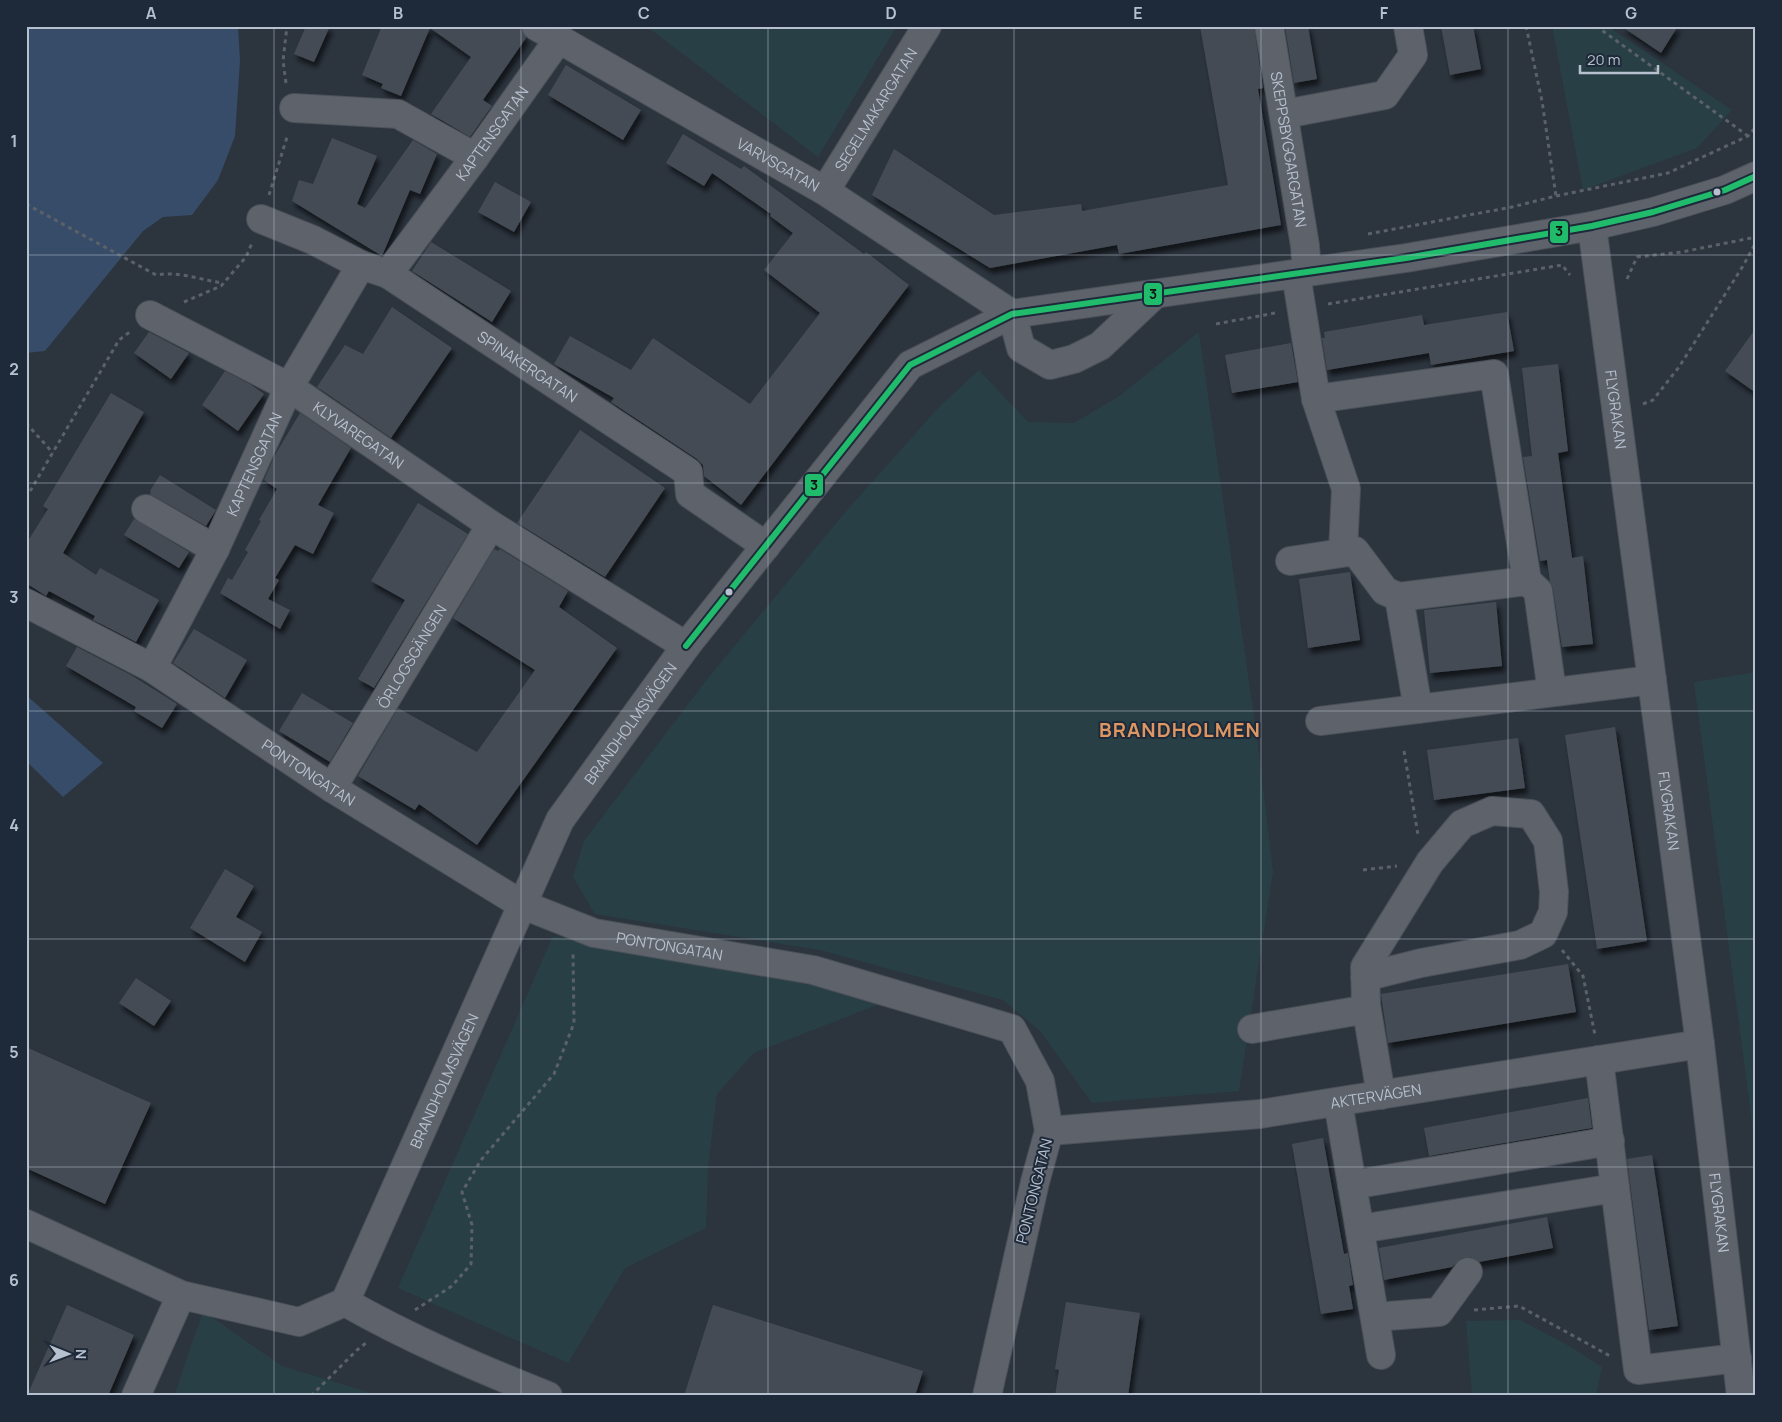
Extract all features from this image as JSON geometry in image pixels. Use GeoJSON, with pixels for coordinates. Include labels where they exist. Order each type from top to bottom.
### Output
{"type":"FeatureCollection","features":[{"type":"Feature","properties":{"kind":"street","name":"SEGELMAKARGATAN"},"geometry":{"type":"LineString","coordinates":[[825,191],[927,26]]}},
{"type":"Feature","properties":{"kind":"street","name":"SKEPPSBYGGARGATAN"},"geometry":{"type":"LineString","coordinates":[[1269,26],[1285,114],[1305,246],[1301,273],[1302,308],[1316,399],[1346,489],[1343,552]]}},
{"type":"Feature","properties":{"kind":"street"},"geometry":{"type":"LineString","coordinates":[[1285,114],[1385,96],[1413,55],[1408,26]]}},
{"type":"Feature","properties":{"kind":"street","name":"VARVSGATAN"},"geometry":{"type":"LineString","coordinates":[[546,33],[825,191],[1012,314]]}},
{"type":"Feature","properties":{"kind":"street","name":"KAPTENSGATAN"},"geometry":{"type":"LineString","coordinates":[[388,274],[475,157],[546,33]]}},
{"type":"Feature","properties":{"kind":"street"},"geometry":{"type":"LineString","coordinates":[[294,108],[398,114],[475,157]]}},
{"type":"Feature","properties":{"kind":"street","name":"BRANDHOLMSVÄGEN"},"geometry":{"type":"LineString","coordinates":[[345,1302],[560,820],[686,646],[910,364],[1012,314],[1406,258],[1592,226],[1653,212],[1725,190],[1756,176]]}},
{"type":"Feature","properties":{"kind":"street","name":"SPINAKERGATAN"},"geometry":{"type":"LineString","coordinates":[[261,219],[313,240],[361,265],[388,274],[688,472],[690,494],[766,546]]}},
{"type":"Feature","properties":{"kind":"street","name":"FLYGRAKAN"},"geometry":{"type":"LineString","coordinates":[[1592,226],[1700,1044],[1741,1396]]}},
{"type":"Feature","properties":{"kind":"street","name":"KAPTENSGATAN"},"geometry":{"type":"LineString","coordinates":[[152,668],[215,549],[289,387],[361,265]]}},
{"type":"Feature","properties":{"kind":"street"},"geometry":{"type":"LineString","coordinates":[[1012,314],[1021,348],[1050,365],[1074,359],[1100,346],[1154,295]]}},
{"type":"Feature","properties":{"kind":"street","name":"KLYVAREGATAN"},"geometry":{"type":"LineString","coordinates":[[150,315],[289,387],[491,525],[686,646]]}},
{"type":"Feature","properties":{"kind":"street"},"geometry":{"type":"LineString","coordinates":[[1316,399],[1494,374],[1527,581],[1538,591],[1552,692]]}},
{"type":"Feature","properties":{"kind":"street"},"geometry":{"type":"LineString","coordinates":[[146,510],[215,549]]}},
{"type":"Feature","properties":{"kind":"street","name":"ÖRLOGSGÄNGEN"},"geometry":{"type":"LineString","coordinates":[[332,788],[491,525]]}},
{"type":"Feature","properties":{"kind":"street"},"geometry":{"type":"LineString","coordinates":[[1290,561],[1355,550],[1385,592],[1399,597],[1527,581]]}},
{"type":"Feature","properties":{"kind":"street"},"geometry":{"type":"LineString","coordinates":[[1399,597],[1418,709]]}},
{"type":"Feature","properties":{"kind":"street","name":"PONTONGATAN"},"geometry":{"type":"LineString","coordinates":[[26,603],[152,668],[332,788],[521,904],[594,933],[813,970],[1012,1029],[1040,1080],[1050,1131],[1035,1182],[987,1396]]}},
{"type":"Feature","properties":{"kind":"street"},"geometry":{"type":"LineString","coordinates":[[1320,721],[1652,680]]}},
{"type":"Feature","properties":{"kind":"street"},"geometry":{"type":"LineString","coordinates":[[1365,977],[1520,945],[1543,934],[1553,912],[1554,892],[1548,841],[1532,814],[1492,811],[1462,824],[1430,862],[1365,967],[1365,977],[1366,1005],[1381,1095]]}},
{"type":"Feature","properties":{"kind":"street"},"geometry":{"type":"LineString","coordinates":[[1252,1030],[1362,1010]]}},
{"type":"Feature","properties":{"kind":"street","name":"AKTERVÄGEN"},"geometry":{"type":"LineString","coordinates":[[1050,1131],[1260,1114],[1700,1044]]}},
{"type":"Feature","properties":{"kind":"street"},"geometry":{"type":"LineString","coordinates":[[1599,1060],[1638,1370],[1737,1358]]}},
{"type":"Feature","properties":{"kind":"street"},"geometry":{"type":"LineString","coordinates":[[1338,1102],[1381,1355]]}},
{"type":"Feature","properties":{"kind":"street"},"geometry":{"type":"LineString","coordinates":[[1352,1185],[1610,1142]]}},
{"type":"Feature","properties":{"kind":"street"},"geometry":{"type":"LineString","coordinates":[[1360,1229],[1615,1188]]}},
{"type":"Feature","properties":{"kind":"street"},"geometry":{"type":"LineString","coordinates":[[26,1224],[180,1296],[299,1322],[345,1302],[389,1327],[466,1363],[548,1396]]}},
{"type":"Feature","properties":{"kind":"street"},"geometry":{"type":"LineString","coordinates":[[1374,1317],[1438,1312],[1468,1272]]}},
{"type":"Feature","properties":{"kind":"street"},"geometry":{"type":"LineString","coordinates":[[136,1396],[180,1296]]}},
{"type":"Feature","properties":{"kind":"path"},"geometry":{"type":"LineString","coordinates":[[26,498],[119,340],[150,315],[221,286],[246,257],[285,149],[294,108],[287,98],[283,61],[287,26]]}},
{"type":"Feature","properties":{"kind":"path"},"geometry":{"type":"LineString","coordinates":[[1526,26],[1542,101],[1556,196]]}},
{"type":"Feature","properties":{"kind":"path"},"geometry":{"type":"LineString","coordinates":[[1596,26],[1748,136]]}},
{"type":"Feature","properties":{"kind":"path"},"geometry":{"type":"LineString","coordinates":[[1362,235],[1512,207],[1668,173],[1748,136],[1756,127]]}},
{"type":"Feature","properties":{"kind":"path"},"geometry":{"type":"LineString","coordinates":[[26,204],[156,274],[190,276],[223,283]]}},
{"type":"Feature","properties":{"kind":"path"},"geometry":{"type":"LineString","coordinates":[[1625,284],[1637,257],[1682,252],[1756,237]]}},
{"type":"Feature","properties":{"kind":"path"},"geometry":{"type":"LineString","coordinates":[[1617,412],[1653,400],[1679,367],[1743,266],[1756,242]]}},
{"type":"Feature","properties":{"kind":"path"},"geometry":{"type":"LineString","coordinates":[[1216,324],[1562,264],[1573,278]]}},
{"type":"Feature","properties":{"kind":"path"},"geometry":{"type":"LineString","coordinates":[[26,423],[53,453]]}},
{"type":"Feature","properties":{"kind":"path"},"geometry":{"type":"LineString","coordinates":[[1404,752],[1420,844]]}},
{"type":"Feature","properties":{"kind":"path"},"geometry":{"type":"LineString","coordinates":[[311,1396],[357,1350],[452,1286],[471,1264],[472,1225],[462,1192],[481,1160],[554,1074],[574,1023],[572,969],[574,925]]}},
{"type":"Feature","properties":{"kind":"path"},"geometry":{"type":"LineString","coordinates":[[1543,934],[1556,941],[1584,976],[1599,1060]]}},
{"type":"Feature","properties":{"kind":"path"},"geometry":{"type":"LineString","coordinates":[[1472,1310],[1518,1306],[1598,1351]]}},
{"type":"Feature","properties":{"kind":"green space"},"geometry":{"type":"Polygon","coordinates":[[[646,26],[897,26],[818,157],[646,26]]]}},
{"type":"Feature","properties":{"kind":"green space"},"geometry":{"type":"Polygon","coordinates":[[[1552,26],[1607,26],[1732,110],[1697,148],[1583,190],[1552,26]]]}},
{"type":"Feature","properties":{"kind":"green space"},"geometry":{"type":"Polygon","coordinates":[[[1199,332],[1258,745],[1273,872],[1239,1091],[1092,1103],[1040,1031],[1003,1000],[820,950],[595,914],[573,877],[584,841],[708,678],[847,510],[939,407],[979,370],[1028,422],[1074,423],[1118,397],[1199,332]]]}},
{"type":"Feature","properties":{"kind":"green space"},"geometry":{"type":"Polygon","coordinates":[[[1756,672],[1756,1153],[1694,682],[1756,672]]]}},
{"type":"Feature","properties":{"kind":"green space"},"geometry":{"type":"Polygon","coordinates":[[[553,936],[806,982],[882,1003],[754,1053],[717,1094],[708,1168],[706,1228],[625,1268],[568,1363],[398,1288],[553,936]]]}},
{"type":"Feature","properties":{"kind":"green space"},"geometry":{"type":"Polygon","coordinates":[[[203,1311],[282,1366],[381,1396],[174,1396],[203,1311]]]}},
{"type":"Feature","properties":{"kind":"green space"},"geometry":{"type":"Polygon","coordinates":[[[1520,1320],[1571,1347],[1602,1367],[1596,1396],[1472,1396],[1466,1321],[1520,1320]]]}},
{"type":"Feature","properties":{"kind":"water"},"geometry":{"type":"Polygon","coordinates":[[[26,26],[238,26],[240,61],[235,136],[218,180],[192,215],[163,217],[143,231],[45,351],[26,353],[26,26]]]}},
{"type":"Feature","properties":{"kind":"water"},"geometry":{"type":"Polygon","coordinates":[[[26,695],[103,763],[63,797],[26,761],[26,695]]]}},
{"type":"Feature","properties":{"kind":"building"},"geometry":{"type":"Polygon","coordinates":[[[306,26],[330,26],[314,62],[294,54],[306,26]]]}},
{"type":"Feature","properties":{"kind":"building"},"geometry":{"type":"Polygon","coordinates":[[[382,26],[515,26],[522,31],[526,38],[483,100],[492,106],[470,137],[431,114],[471,57],[430,28],[401,96],[381,88],[383,84],[362,75],[382,26]]]}},
{"type":"Feature","properties":{"kind":"building"},"geometry":{"type":"Polygon","coordinates":[[[1200,26],[1254,26],[1263,88],[1258,89],[1281,225],[1119,254],[1117,245],[990,268],[872,195],[894,149],[994,215],[1081,204],[1082,211],[1228,185],[1200,26]]]}},
{"type":"Feature","properties":{"kind":"building"},"geometry":{"type":"Polygon","coordinates":[[[1285,26],[1308,26],[1317,79],[1294,83],[1285,26]]]}},
{"type":"Feature","properties":{"kind":"building"},"geometry":{"type":"Polygon","coordinates":[[[1441,26],[1473,26],[1481,69],[1450,75],[1441,26]]]}},
{"type":"Feature","properties":{"kind":"building"},"geometry":{"type":"Polygon","coordinates":[[[1621,26],[1678,26],[1661,53],[1621,26]]]}},
{"type":"Feature","properties":{"kind":"building"},"geometry":{"type":"Polygon","coordinates":[[[566,65],[641,110],[623,140],[548,95],[566,65]]]}},
{"type":"Feature","properties":{"kind":"building"},"geometry":{"type":"Polygon","coordinates":[[[683,134],[741,169],[744,166],[864,254],[866,252],[909,285],[741,505],[704,476],[703,465],[697,459],[611,402],[614,398],[554,364],[570,336],[631,370],[653,338],[750,404],[820,313],[764,270],[793,233],[770,216],[771,214],[712,173],[704,186],[666,163],[683,134]]]}},
{"type":"Feature","properties":{"kind":"building"},"geometry":{"type":"Polygon","coordinates":[[[332,138],[377,156],[357,204],[365,208],[413,140],[437,154],[420,194],[410,190],[382,256],[292,201],[299,180],[313,184],[332,138]]]}},
{"type":"Feature","properties":{"kind":"building"},"geometry":{"type":"Polygon","coordinates":[[[495,182],[531,202],[514,232],[478,212],[495,182]]]}},
{"type":"Feature","properties":{"kind":"building"},"geometry":{"type":"Polygon","coordinates":[[[431,242],[511,291],[492,322],[412,271],[431,242]]]}},
{"type":"Feature","properties":{"kind":"building"},"geometry":{"type":"Polygon","coordinates":[[[392,307],[452,348],[391,438],[317,387],[345,345],[363,354],[392,307]]]}},
{"type":"Feature","properties":{"kind":"building"},"geometry":{"type":"Polygon","coordinates":[[[1507,312],[1514,351],[1431,365],[1429,353],[1327,370],[1322,338],[1325,338],[1324,332],[1422,315],[1424,325],[1507,312]]]}},
{"type":"Feature","properties":{"kind":"building"},"geometry":{"type":"Polygon","coordinates":[[[1756,328],[1756,393],[1725,371],[1756,328]]]}},
{"type":"Feature","properties":{"kind":"building"},"geometry":{"type":"Polygon","coordinates":[[[149,332],[189,353],[171,379],[134,353],[149,332]]]}},
{"type":"Feature","properties":{"kind":"building"},"geometry":{"type":"Polygon","coordinates":[[[1291,343],[1298,382],[1232,393],[1225,355],[1291,343]]]}},
{"type":"Feature","properties":{"kind":"building"},"geometry":{"type":"Polygon","coordinates":[[[1558,364],[1568,451],[1558,453],[1572,558],[1583,556],[1593,644],[1562,647],[1547,560],[1540,561],[1523,457],[1532,456],[1522,368],[1558,364]]]}},
{"type":"Feature","properties":{"kind":"building"},"geometry":{"type":"Polygon","coordinates":[[[225,371],[250,384],[264,394],[238,431],[202,405],[225,371]]]}},
{"type":"Feature","properties":{"kind":"building"},"geometry":{"type":"Polygon","coordinates":[[[111,393],[144,412],[63,553],[96,575],[100,568],[159,600],[136,642],[93,620],[95,616],[49,591],[46,596],[26,583],[26,544],[48,509],[43,506],[111,393]]]}},
{"type":"Feature","properties":{"kind":"building"},"geometry":{"type":"Polygon","coordinates":[[[300,413],[351,448],[318,505],[334,513],[313,554],[295,545],[275,578],[279,580],[268,599],[290,610],[280,629],[220,593],[228,578],[232,580],[248,552],[245,550],[261,521],[259,520],[277,489],[264,480],[275,455],[300,413]]]}},
{"type":"Feature","properties":{"kind":"building"},"geometry":{"type":"Polygon","coordinates":[[[580,430],[665,488],[605,577],[517,523],[580,430]]]}},
{"type":"Feature","properties":{"kind":"building"},"geometry":{"type":"Polygon","coordinates":[[[160,475],[216,510],[206,526],[150,494],[160,475]]]}},
{"type":"Feature","properties":{"kind":"building"},"geometry":{"type":"Polygon","coordinates":[[[418,503],[468,534],[374,688],[358,679],[405,600],[371,581],[418,503]]]}},
{"type":"Feature","properties":{"kind":"building"},"geometry":{"type":"Polygon","coordinates":[[[134,519],[189,552],[179,568],[124,535],[134,519]]]}},
{"type":"Feature","properties":{"kind":"building"},"geometry":{"type":"Polygon","coordinates":[[[494,549],[498,551],[500,549],[568,591],[559,607],[617,648],[477,845],[419,804],[415,810],[358,776],[398,708],[477,752],[535,670],[453,618],[494,549]]]}},
{"type":"Feature","properties":{"kind":"building"},"geometry":{"type":"Polygon","coordinates":[[[1350,572],[1360,640],[1308,648],[1299,579],[1350,572]]]}},
{"type":"Feature","properties":{"kind":"building"},"geometry":{"type":"Polygon","coordinates":[[[1496,602],[1502,666],[1430,673],[1424,610],[1496,602]]]}},
{"type":"Feature","properties":{"kind":"building"},"geometry":{"type":"Polygon","coordinates":[[[194,629],[247,660],[225,698],[173,663],[194,629]]]}},
{"type":"Feature","properties":{"kind":"building"},"geometry":{"type":"Polygon","coordinates":[[[77,647],[131,675],[177,704],[162,728],[134,711],[136,707],[66,666],[77,647]]]}},
{"type":"Feature","properties":{"kind":"building"},"geometry":{"type":"Polygon","coordinates":[[[302,693],[353,723],[330,762],[279,731],[302,693]]]}},
{"type":"Feature","properties":{"kind":"building"},"geometry":{"type":"Polygon","coordinates":[[[1615,727],[1647,941],[1597,949],[1565,735],[1615,727]]]}},
{"type":"Feature","properties":{"kind":"building"},"geometry":{"type":"Polygon","coordinates":[[[1518,738],[1525,788],[1434,800],[1427,750],[1518,738]]]}},
{"type":"Feature","properties":{"kind":"building"},"geometry":{"type":"Polygon","coordinates":[[[225,869],[254,886],[236,917],[262,932],[245,962],[190,928],[225,869]]]}},
{"type":"Feature","properties":{"kind":"building"},"geometry":{"type":"Polygon","coordinates":[[[1568,964],[1576,1012],[1388,1043],[1381,994],[1568,964]]]}},
{"type":"Feature","properties":{"kind":"building"},"geometry":{"type":"Polygon","coordinates":[[[136,978],[171,1001],[154,1026],[119,1003],[136,978]]]}},
{"type":"Feature","properties":{"kind":"building"},"geometry":{"type":"Polygon","coordinates":[[[26,1047],[151,1103],[105,1204],[26,1168],[26,1047]]]}},
{"type":"Feature","properties":{"kind":"building"},"geometry":{"type":"Polygon","coordinates":[[[1588,1098],[1592,1128],[1429,1156],[1424,1128],[1588,1098]]]}},
{"type":"Feature","properties":{"kind":"building"},"geometry":{"type":"Polygon","coordinates":[[[1323,1138],[1344,1254],[1348,1253],[1353,1285],[1349,1286],[1353,1309],[1321,1314],[1292,1144],[1323,1138]]]}},
{"type":"Feature","properties":{"kind":"building"},"geometry":{"type":"Polygon","coordinates":[[[1652,1155],[1678,1326],[1649,1330],[1627,1159],[1652,1155]]]}},
{"type":"Feature","properties":{"kind":"building"},"geometry":{"type":"Polygon","coordinates":[[[1547,1217],[1553,1248],[1479,1262],[1470,1257],[1462,1258],[1452,1267],[1384,1280],[1379,1248],[1547,1217]]]}},
{"type":"Feature","properties":{"kind":"building"},"geometry":{"type":"Polygon","coordinates":[[[1066,1302],[1140,1313],[1128,1396],[1055,1396],[1059,1370],[1055,1369],[1066,1302]]]}},
{"type":"Feature","properties":{"kind":"building"},"geometry":{"type":"Polygon","coordinates":[[[67,1305],[134,1335],[108,1396],[27,1396],[67,1305]]]}},
{"type":"Feature","properties":{"kind":"building"},"geometry":{"type":"Polygon","coordinates":[[[713,1305],[923,1371],[915,1396],[684,1396],[713,1305]]]}},
{"type":"Feature","properties":{"kind":"transit line","name":"3"},"geometry":{"type":"LineString","coordinates":[[686,646],[910,365],[1012,314],[1406,258],[1592,226],[1653,212],[1725,190],[1756,176]]}},
{"type":"Feature","properties":{"kind":"district","name":"BRANDHOLMEN"},"geometry":{"type":"Point","coordinates":[1180,729]}}]}
